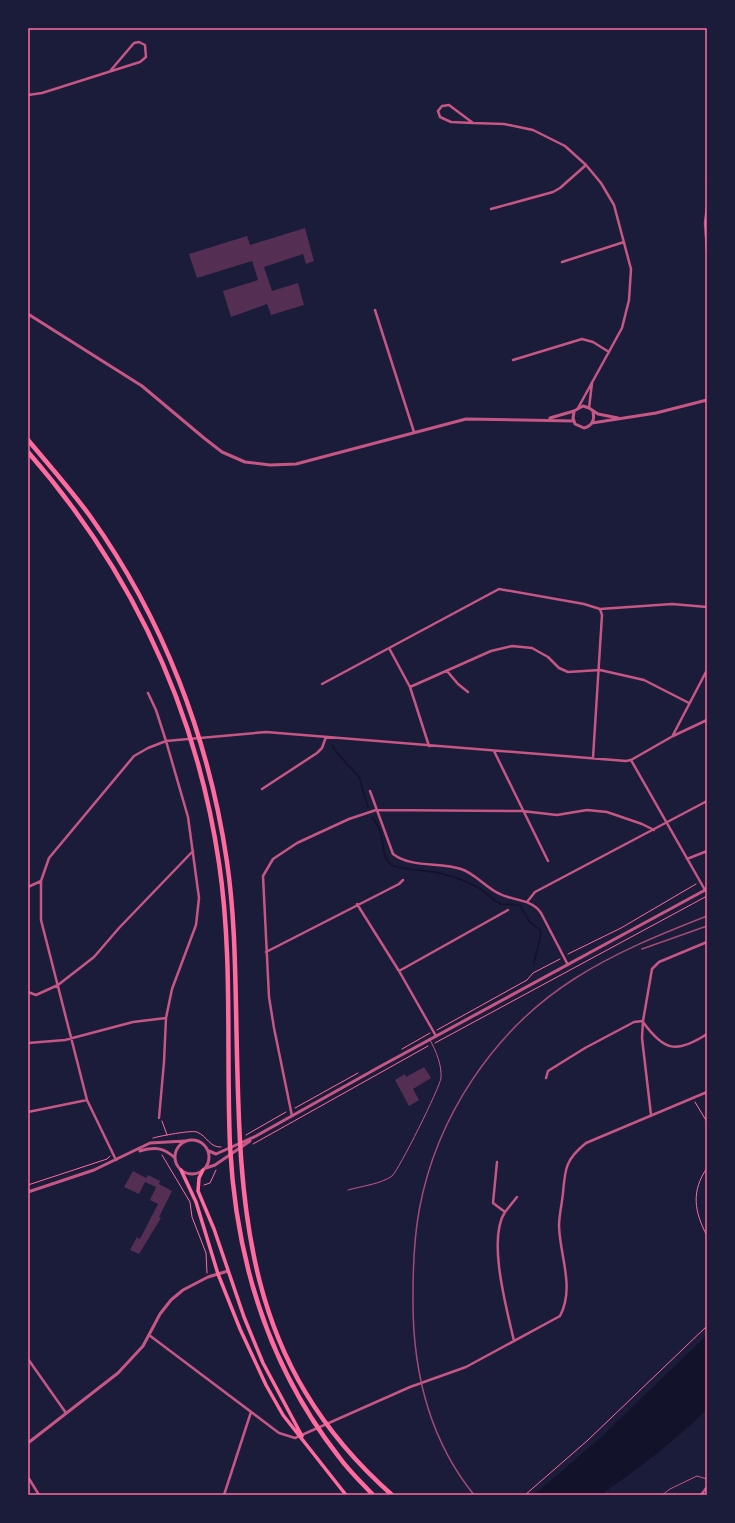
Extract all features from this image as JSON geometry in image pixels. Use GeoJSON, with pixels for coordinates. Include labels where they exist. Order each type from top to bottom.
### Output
{"type":"FeatureCollection","features":[{"type":"Feature","properties":{"kind":"highway"},"geometry":{"type":"LineString","coordinates":[[28,440],[90,516],[124,568],[152,619],[194,718],[214,788],[228,863],[234,933],[239,1143],[244,1204],[252,1255],[269,1316],[286,1358],[308,1398],[334,1434],[392,1495]]}},
{"type":"Feature","properties":{"kind":"highway"},"geometry":{"type":"LineString","coordinates":[[28,452],[82,519],[116,570],[143,620],[169,675],[186,722],[203,782],[220,865],[226,935],[230,1147],[236,1204],[244,1256],[262,1320],[279,1362],[302,1404],[326,1439],[340,1458],[373,1495]]}},
{"type":"Feature","properties":{"kind":"main road"},"geometry":{"type":"LineString","coordinates":[[205,1169],[199,1178],[198,1191],[261,1356],[308,1448]]}},
{"type":"Feature","properties":{"kind":"main road"},"geometry":{"type":"LineString","coordinates":[[180,1170],[196,1202],[218,1274],[252,1357],[283,1415],[346,1495]]}},
{"type":"Feature","properties":{"kind":"street"},"geometry":{"type":"LineString","coordinates":[[28,95],[42,93],[140,62],[146,58],[145,45],[139,42],[134,43],[111,70]]}},
{"type":"Feature","properties":{"kind":"street"},"geometry":{"type":"LineString","coordinates":[[473,123],[449,105],[442,106],[438,111],[440,117],[451,122],[473,123],[504,124],[534,130],[565,146],[586,165],[601,182],[614,205],[624,242],[630,269],[629,300],[622,328],[592,380],[578,408],[574,412],[545,420]]}},
{"type":"Feature","properties":{"kind":"street"},"geometry":{"type":"LineString","coordinates":[[492,209],[553,192],[560,188],[586,165]]}},
{"type":"Feature","properties":{"kind":"street"},"geometry":{"type":"LineString","coordinates":[[707,207],[705,223],[707,250]]}},
{"type":"Feature","properties":{"kind":"street"},"geometry":{"type":"LineString","coordinates":[[562,262],[624,242]]}},
{"type":"Feature","properties":{"kind":"street"},"geometry":{"type":"LineString","coordinates":[[375,310],[414,432]]}},
{"type":"Feature","properties":{"kind":"street"},"geometry":{"type":"LineString","coordinates":[[28,314],[142,386],[222,452],[245,462],[270,465],[296,464],[466,419],[574,421],[581,427],[588,427],[592,423],[656,413],[707,400]]}},
{"type":"Feature","properties":{"kind":"street"},"geometry":{"type":"LineString","coordinates":[[513,360],[582,339],[593,342],[609,352]]}},
{"type":"Feature","properties":{"kind":"street"},"geometry":{"type":"LineString","coordinates":[[589,408],[592,380]]}},
{"type":"Feature","properties":{"kind":"street"},"geometry":{"type":"LineString","coordinates":[[578,408],[589,408],[593,412],[622,419]]}},
{"type":"Feature","properties":{"kind":"street"},"geometry":{"type":"LineString","coordinates":[[574,412],[574,421]]}},
{"type":"Feature","properties":{"kind":"street"},"geometry":{"type":"LineString","coordinates":[[592,423],[593,412]]}},
{"type":"Feature","properties":{"kind":"street"},"geometry":{"type":"LineString","coordinates":[[322,684],[499,589],[584,604],[600,609],[672,604],[707,607]]}},
{"type":"Feature","properties":{"kind":"street"},"geometry":{"type":"LineString","coordinates":[[593,758],[600,670],[602,615],[600,609]]}},
{"type":"Feature","properties":{"kind":"street"},"geometry":{"type":"LineString","coordinates":[[410,687],[491,651],[512,646],[532,648],[548,656],[559,668],[568,672],[600,670],[644,680],[690,703]]}},
{"type":"Feature","properties":{"kind":"street"},"geometry":{"type":"LineString","coordinates":[[389,648],[410,687],[429,746]]}},
{"type":"Feature","properties":{"kind":"street"},"geometry":{"type":"LineString","coordinates":[[447,670],[458,684],[468,692]]}},
{"type":"Feature","properties":{"kind":"street"},"geometry":{"type":"LineString","coordinates":[[673,736],[707,670]]}},
{"type":"Feature","properties":{"kind":"street"},"geometry":{"type":"LineString","coordinates":[[148,692],[156,710],[166,741],[188,817],[194,851],[199,898],[196,925],[172,989],[166,1018],[159,1118]]}},
{"type":"Feature","properties":{"kind":"street"},"geometry":{"type":"LineString","coordinates":[[116,1160],[86,1100],[41,920],[41,881],[49,858],[134,756],[148,748],[166,741],[218,735],[266,732],[493,751],[631,760],[673,736],[707,720]]}},
{"type":"Feature","properties":{"kind":"street"},"geometry":{"type":"LineString","coordinates":[[262,789],[317,753],[322,748],[326,737]]}},
{"type":"Feature","properties":{"kind":"street"},"geometry":{"type":"LineString","coordinates":[[493,751],[548,860]]}},
{"type":"Feature","properties":{"kind":"street"},"geometry":{"type":"LineString","coordinates":[[209,1151],[216,1154],[256,1136],[436,1036],[706,890],[631,760]]}},
{"type":"Feature","properties":{"kind":"street"},"geometry":{"type":"LineString","coordinates":[[370,791],[393,854],[398,858],[462,869],[500,894],[527,902],[539,909],[568,965]]}},
{"type":"Feature","properties":{"kind":"street"},"geometry":{"type":"LineString","coordinates":[[527,902],[535,892],[707,801]]}},
{"type":"Feature","properties":{"kind":"street"},"geometry":{"type":"LineString","coordinates":[[292,1117],[269,997],[264,876],[273,859],[297,843],[349,818],[376,810],[522,811],[557,815],[586,810],[607,812],[642,824],[654,830]]}},
{"type":"Feature","properties":{"kind":"street"},"geometry":{"type":"LineString","coordinates":[[28,992],[36,995],[58,985],[94,957],[119,928],[194,851]]}},
{"type":"Feature","properties":{"kind":"street"},"geometry":{"type":"LineString","coordinates":[[687,859],[707,851]]}},
{"type":"Feature","properties":{"kind":"street"},"geometry":{"type":"LineString","coordinates":[[266,952],[357,904],[399,884],[403,880]]}},
{"type":"Feature","properties":{"kind":"street"},"geometry":{"type":"LineString","coordinates":[[28,887],[41,881]]}},
{"type":"Feature","properties":{"kind":"street"},"geometry":{"type":"LineString","coordinates":[[357,904],[399,971],[436,1036]]}},
{"type":"Feature","properties":{"kind":"street"},"geometry":{"type":"LineString","coordinates":[[399,971],[508,910]]}},
{"type":"Feature","properties":{"kind":"street"},"geometry":{"type":"LineString","coordinates":[[651,1115],[642,1038],[643,1021],[652,969],[659,962],[707,942]]}},
{"type":"Feature","properties":{"kind":"street"},"geometry":{"type":"LineString","coordinates":[[28,1043],[71,1038],[132,1022],[166,1018]]}},
{"type":"Feature","properties":{"kind":"street"},"geometry":{"type":"LineString","coordinates":[[643,1021],[655,1038],[669,1047],[686,1046],[707,1034]]}},
{"type":"Feature","properties":{"kind":"street"},"geometry":{"type":"LineString","coordinates":[[546,1078],[548,1071],[585,1048],[634,1022],[643,1021]]}},
{"type":"Feature","properties":{"kind":"street"},"geometry":{"type":"LineString","coordinates":[[149,1336],[279,1433],[296,1438],[410,1387],[466,1367],[560,1316],[566,1304],[566,1269],[559,1227],[565,1169],[573,1153],[586,1143],[707,1092]]}},
{"type":"Feature","properties":{"kind":"street"},"geometry":{"type":"LineString","coordinates":[[28,1112],[86,1100]]}},
{"type":"Feature","properties":{"kind":"street"},"geometry":{"type":"LineString","coordinates":[[185,1141],[176,1150],[175,1158],[180,1170],[186,1173],[194,1174],[215,1165],[256,1136]]}},
{"type":"Feature","properties":{"kind":"street"},"geometry":{"type":"LineString","coordinates":[[28,1192],[94,1170],[154,1142],[199,1140],[209,1151],[210,1157],[205,1169]]}},
{"type":"Feature","properties":{"kind":"street"},"geometry":{"type":"LineString","coordinates":[[134,1152],[156,1147],[164,1150],[175,1158]]}},
{"type":"Feature","properties":{"kind":"street"},"geometry":{"type":"LineString","coordinates":[[497,1162],[492,1203],[505,1212]]}},
{"type":"Feature","properties":{"kind":"street"},"geometry":{"type":"LineString","coordinates":[[514,1341],[502,1290],[498,1255],[500,1221],[517,1197]]}},
{"type":"Feature","properties":{"kind":"street"},"geometry":{"type":"LineString","coordinates":[[28,1443],[118,1373],[143,1346],[160,1314],[171,1300],[183,1290],[208,1277],[228,1271]]}},
{"type":"Feature","properties":{"kind":"street"},"geometry":{"type":"LineString","coordinates":[[28,1359],[66,1413]]}},
{"type":"Feature","properties":{"kind":"street"},"geometry":{"type":"LineString","coordinates":[[224,1495],[251,1412]]}},
{"type":"Feature","properties":{"kind":"street"},"geometry":{"type":"LineString","coordinates":[[28,1477],[39,1495]]}},
{"type":"Feature","properties":{"kind":"street"},"geometry":{"type":"LineString","coordinates":[[701,1495],[707,1487]]}},
{"type":"Feature","properties":{"kind":"lane"},"geometry":{"type":"LineString","coordinates":[[348,1190],[383,1180],[393,1175],[405,1154],[441,1079],[438,1059],[430,1040]]}},
{"type":"Feature","properties":{"kind":"lane"},"geometry":{"type":"LineString","coordinates":[[662,1495],[670,1489],[697,1476],[707,1479]]}},
{"type":"Feature","properties":{"kind":"path"},"geometry":{"type":"LineString","coordinates":[[399,1050],[527,980],[533,973],[621,928],[700,882]]}},
{"type":"Feature","properties":{"kind":"path"},"geometry":{"type":"LineString","coordinates":[[259,1141],[432,1044],[707,896]]}},
{"type":"Feature","properties":{"kind":"path"},"geometry":{"type":"LineString","coordinates":[[254,1131],[360,1072]]}},
{"type":"Feature","properties":{"kind":"path"},"geometry":{"type":"LineString","coordinates":[[698,1106],[707,1122]]}},
{"type":"Feature","properties":{"kind":"path"},"geometry":{"type":"LineString","coordinates":[[159,1118],[165,1126],[167,1136]]}},
{"type":"Feature","properties":{"kind":"path"},"geometry":{"type":"LineString","coordinates":[[161,1154],[190,1202],[192,1217],[206,1254],[205,1267],[208,1277]]}},
{"type":"Feature","properties":{"kind":"path"},"geometry":{"type":"LineString","coordinates":[[198,1185],[210,1183],[220,1166]]}},
{"type":"Feature","properties":{"kind":"path"},"geometry":{"type":"LineString","coordinates":[[707,1168],[700,1178],[695,1194],[700,1223],[707,1236]]}},
{"type":"Feature","properties":{"kind":"path"},"geometry":{"type":"LineString","coordinates":[[525,1495],[588,1440],[707,1326]]}},
{"type":"Feature","properties":{"kind":"shaded area"},"geometry":{"type":"Polygon","coordinates":[[[707,1335],[707,1409],[658,1452],[606,1491],[604,1495],[534,1495],[599,1439],[707,1335]]]}},
{"type":"Feature","properties":{"kind":"building"},"geometry":{"type":"Polygon","coordinates":[[[305,228],[314,261],[306,264],[303,254],[264,267],[272,291],[298,283],[304,305],[271,315],[267,304],[231,317],[223,291],[258,280],[252,261],[197,278],[189,254],[247,236],[250,245],[305,228]]]}},
{"type":"Feature","properties":{"kind":"building"},"geometry":{"type":"Polygon","coordinates":[[[424,1067],[431,1078],[413,1089],[419,1100],[409,1106],[395,1080],[405,1074],[406,1077],[424,1067]]]}},
{"type":"Feature","properties":{"kind":"building"},"geometry":{"type":"Polygon","coordinates":[[[133,1171],[146,1178],[148,1175],[160,1181],[159,1184],[172,1191],[159,1217],[161,1218],[139,1254],[130,1250],[137,1237],[140,1239],[158,1204],[150,1200],[156,1187],[145,1182],[139,1194],[124,1187],[133,1171]]]}},
{"type":"Feature","properties":{"kind":"waterway"},"geometry":{"type":"LineString","coordinates":[[332,745],[337,753],[359,777],[368,807]]}},
{"type":"Feature","properties":{"kind":"waterway"},"geometry":{"type":"LineString","coordinates":[[372,817],[381,834],[386,859],[392,865],[400,868],[439,873],[454,877],[479,888],[501,904],[520,905],[529,921],[540,930],[541,934],[534,963]]}},
{"type":"Feature","properties":{"kind":"railway"},"geometry":{"type":"LineString","coordinates":[[474,1495],[458,1473],[434,1426],[420,1375],[413,1322],[414,1264],[419,1211],[427,1176],[439,1142],[454,1110],[473,1079],[494,1050],[518,1024],[545,1000],[574,979],[606,960],[707,916]]}},
{"type":"Feature","properties":{"kind":"railway"},"geometry":{"type":"LineString","coordinates":[[642,949],[707,926]]}}]}
